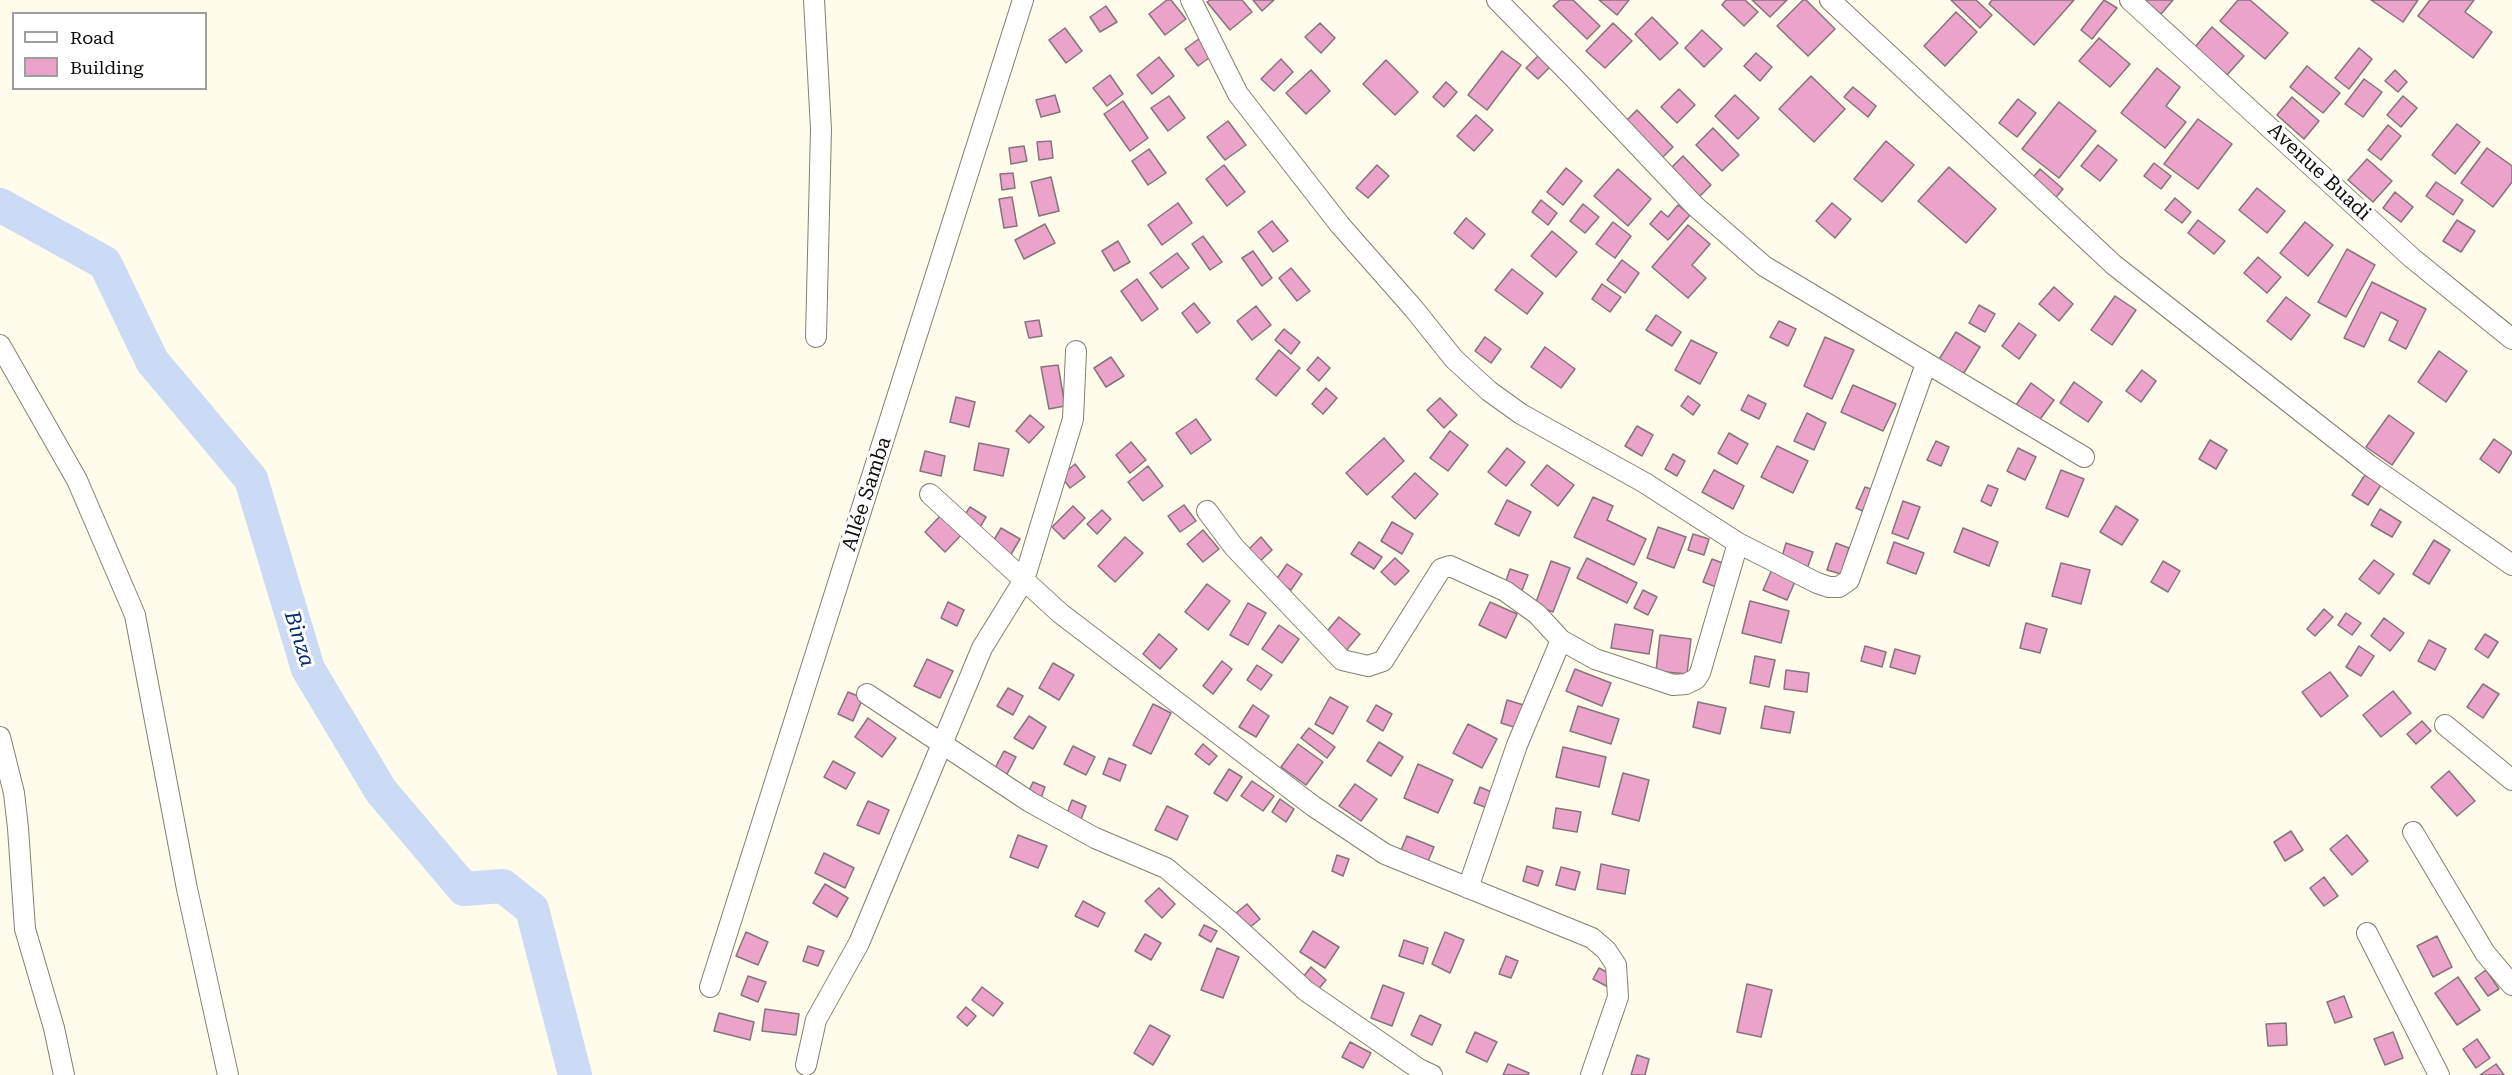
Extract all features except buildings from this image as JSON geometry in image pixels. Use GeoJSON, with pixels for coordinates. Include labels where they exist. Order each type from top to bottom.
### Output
{"type":"FeatureCollection","features":[{"type":"Feature","properties":{"kind":"street"},"geometry":{"type":"LineString","coordinates":[[814,0],[821,129],[816,337]]}},
{"type":"Feature","properties":{"kind":"street","name":"Allée Samba"},"geometry":{"type":"LineString","coordinates":[[710,987],[1023,0]]}},
{"type":"Feature","properties":{"kind":"street"},"geometry":{"type":"LineString","coordinates":[[1191,0],[1238,94],[1340,225],[1414,309],[1454,359],[1488,391],[1521,414],[1645,483],[1738,543],[1817,583],[1828,587],[1839,587],[1849,580],[1926,363]]}},
{"type":"Feature","properties":{"kind":"street"},"geometry":{"type":"LineString","coordinates":[[1497,0],[1695,206],[1764,266],[2084,457]]}},
{"type":"Feature","properties":{"kind":"street"},"geometry":{"type":"LineString","coordinates":[[1830,0],[2114,266],[2369,465],[2512,565]]}},
{"type":"Feature","properties":{"kind":"street","name":"Avenue Buadi"},"geometry":{"type":"LineString","coordinates":[[2130,0],[2412,258],[2512,339]]}},
{"type":"Feature","properties":{"kind":"street"},"geometry":{"type":"LineString","coordinates":[[0,345],[77,480],[135,615],[187,889],[228,1075]]}},
{"type":"Feature","properties":{"kind":"street"},"geometry":{"type":"LineString","coordinates":[[806,1065],[816,1020],[859,943],[982,648],[1024,580],[1073,419],[1076,351]]}},
{"type":"Feature","properties":{"kind":"street"},"geometry":{"type":"LineString","coordinates":[[930,494],[1060,613],[1312,806],[1385,854],[1592,938],[1606,950],[1616,965],[1618,997],[1592,1075]]}},
{"type":"Feature","properties":{"kind":"street"},"geometry":{"type":"LineString","coordinates":[[1208,511],[1234,547],[1342,660],[1368,666],[1383,660],[1441,569],[1450,566],[1504,591],[1537,614],[1561,640],[1595,659],[1673,685],[1686,684],[1696,679],[1700,673],[1738,543]]}},
{"type":"Feature","properties":{"kind":"street"},"geometry":{"type":"LineString","coordinates":[[1468,888],[1517,746],[1561,640]]}},
{"type":"Feature","properties":{"kind":"street"},"geometry":{"type":"LineString","coordinates":[[867,693],[1030,802],[1095,837],[1166,868],[1232,923],[1306,991],[1419,1069],[1432,1075]]}},
{"type":"Feature","properties":{"kind":"street"},"geometry":{"type":"LineString","coordinates":[[2445,725],[2512,780]]}},
{"type":"Feature","properties":{"kind":"street"},"geometry":{"type":"LineString","coordinates":[[0,737],[14,793],[25,929],[54,1028],[64,1075]]}},
{"type":"Feature","properties":{"kind":"street"},"geometry":{"type":"LineString","coordinates":[[2413,832],[2485,953],[2512,985]]}},
{"type":"Feature","properties":{"kind":"street"},"geometry":{"type":"LineString","coordinates":[[2367,933],[2439,1075]]}},
{"type":"Feature","properties":{"kind":"waterway","name":"Binza"},"geometry":{"type":"LineString","coordinates":[[0,205],[105,263],[152,361],[251,479],[308,669],[381,791],[464,889],[503,886],[532,909],[575,1075]]}}]}
